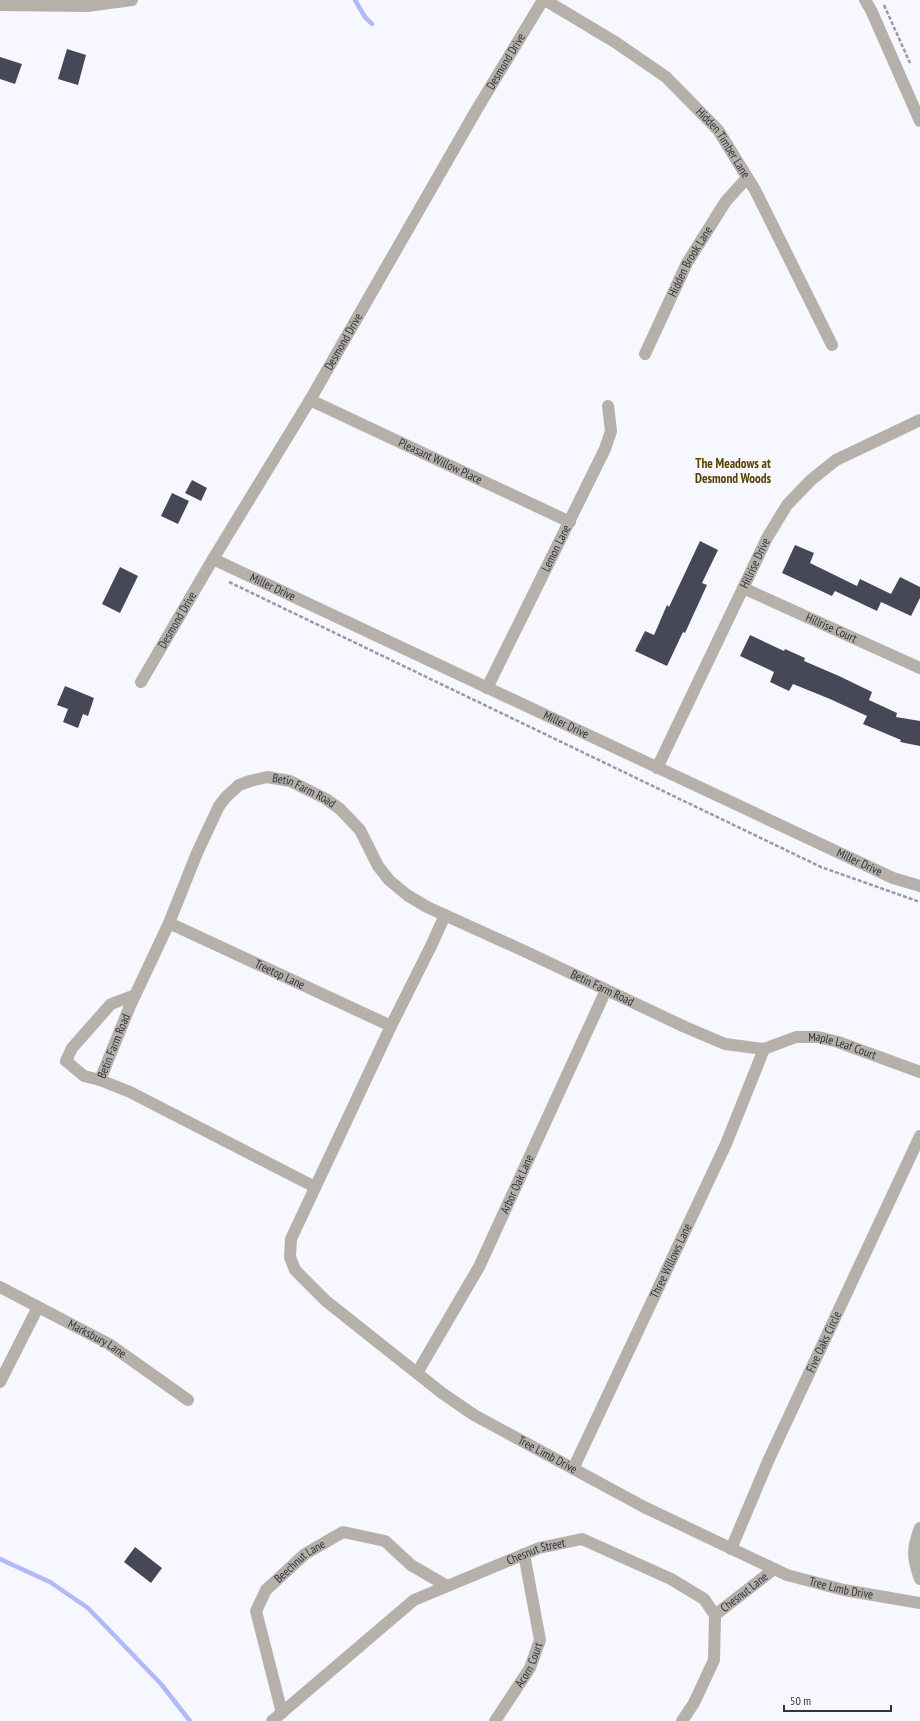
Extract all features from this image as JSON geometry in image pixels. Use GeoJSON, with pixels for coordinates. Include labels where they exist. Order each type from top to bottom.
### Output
{"type":"FeatureCollection","features":[{"type":"Feature","properties":{"kind":"street"},"geometry":{"type":"LineString","coordinates":[[0,5],[87,6],[132,0]]}},
{"type":"Feature","properties":{"kind":"street","name":"Hidden Timber Lane"},"geometry":{"type":"LineString","coordinates":[[544,0],[614,42],[666,77],[718,130],[748,178],[832,344]]}},
{"type":"Feature","properties":{"kind":"street","name":"Desmond Drive"},"geometry":{"type":"LineString","coordinates":[[141,682],[213,559],[310,400],[474,116],[544,0]]}},
{"type":"Feature","properties":{"kind":"street"},"geometry":{"type":"LineString","coordinates":[[865,0],[872,10],[920,121]]}},
{"type":"Feature","properties":{"kind":"street","name":"Hidden Brook Lane"},"geometry":{"type":"LineString","coordinates":[[644,354],[687,263],[726,201],[748,178]]}},
{"type":"Feature","properties":{"kind":"street","name":"Pleasant Willow Place"},"geometry":{"type":"LineString","coordinates":[[310,400],[570,522]]}},
{"type":"Feature","properties":{"kind":"street","name":"Lemon Lane"},"geometry":{"type":"LineString","coordinates":[[488,688],[605,449],[611,431],[608,406]]}},
{"type":"Feature","properties":{"kind":"street","name":"Hillrise Drive"},"geometry":{"type":"LineString","coordinates":[[657,768],[766,538],[787,505],[811,480],[836,460],[920,420]]}},
{"type":"Feature","properties":{"kind":"street","name":"Miller Drive"},"geometry":{"type":"LineString","coordinates":[[213,559],[893,878],[920,886]]}},
{"type":"Feature","properties":{"kind":"street","name":"Hillrise Court"},"geometry":{"type":"LineString","coordinates":[[743,588],[920,668]]}},
{"type":"Feature","properties":{"kind":"street","name":"Betin Farm Road"},"geometry":{"type":"LineString","coordinates":[[315,1187],[130,1092],[100,1080],[136,995],[169,923],[197,853],[219,806],[226,797],[239,786],[250,780],[267,777],[290,781],[326,799],[340,809],[360,830],[378,866],[389,880],[407,895],[427,907],[726,1044],[764,1049]]}},
{"type":"Feature","properties":{"kind":"street"},"geometry":{"type":"LineString","coordinates":[[315,1187],[390,1026],[432,944],[445,915]]}},
{"type":"Feature","properties":{"kind":"street","name":"Treetop Lane"},"geometry":{"type":"LineString","coordinates":[[169,923],[390,1026]]}},
{"type":"Feature","properties":{"kind":"street","name":"Arbor Oak Lane"},"geometry":{"type":"LineString","coordinates":[[417,1373],[479,1267],[606,990]]}},
{"type":"Feature","properties":{"kind":"street"},"geometry":{"type":"LineString","coordinates":[[100,1080],[84,1076],[66,1061],[72,1048],[112,1004],[136,995]]}},
{"type":"Feature","properties":{"kind":"street","name":"Maple Leaf Court"},"geometry":{"type":"LineString","coordinates":[[764,1049],[796,1037],[818,1037],[838,1042],[920,1072]]}},
{"type":"Feature","properties":{"kind":"street","name":"Three Willows Lane"},"geometry":{"type":"LineString","coordinates":[[573,1470],[726,1144],[764,1049]]}},
{"type":"Feature","properties":{"kind":"street","name":"Five Oaks Circle"},"geometry":{"type":"LineString","coordinates":[[731,1549],[769,1459],[920,1136]]}},
{"type":"Feature","properties":{"kind":"street","name":"Tree Limb Drive"},"geometry":{"type":"LineString","coordinates":[[315,1187],[291,1239],[290,1257],[295,1270],[326,1301],[417,1373],[474,1415],[573,1470],[644,1507],[774,1570],[787,1575],[844,1590],[920,1603]]}},
{"type":"Feature","properties":{"kind":"street","name":"Marksbury Lane"},"geometry":{"type":"LineString","coordinates":[[0,1287],[110,1344],[188,1400]]}},
{"type":"Feature","properties":{"kind":"street"},"geometry":{"type":"LineString","coordinates":[[0,1382],[38,1307]]}},
{"type":"Feature","properties":{"kind":"street"},"geometry":{"type":"LineString","coordinates":[[920,1528],[915,1543],[914,1561],[920,1579]]}},
{"type":"Feature","properties":{"kind":"street","name":"Beechnut Lane"},"geometry":{"type":"LineString","coordinates":[[282,1713],[256,1611],[266,1590],[305,1554],[343,1532],[358,1534],[385,1541],[411,1565],[447,1586]]}},
{"type":"Feature","properties":{"kind":"street","name":"Chesnut Street"},"geometry":{"type":"LineString","coordinates":[[272,1721],[414,1600],[539,1548],[582,1539],[677,1583],[704,1599],[715,1615]]}},
{"type":"Feature","properties":{"kind":"street","name":"Acorn Court"},"geometry":{"type":"LineString","coordinates":[[495,1721],[530,1668],[540,1640],[524,1554]]}},
{"type":"Feature","properties":{"kind":"street","name":"Chesnut Lane"},"geometry":{"type":"LineString","coordinates":[[715,1615],[774,1570]]}},
{"type":"Feature","properties":{"kind":"street"},"geometry":{"type":"LineString","coordinates":[[682,1721],[694,1703],[714,1660],[715,1615]]}},
{"type":"Feature","properties":{"kind":"path"},"geometry":{"type":"LineString","coordinates":[[226,581],[821,866],[920,902]]}},
{"type":"Feature","properties":{"kind":"building"},"geometry":{"type":"Polygon","coordinates":[[[67,49],[86,55],[78,85],[58,79],[67,49]]]}},
{"type":"Feature","properties":{"kind":"building"},"geometry":{"type":"Polygon","coordinates":[[[0,57],[22,64],[15,84],[0,79],[0,57]]]}},
{"type":"Feature","properties":{"kind":"building"},"geometry":{"type":"Polygon","coordinates":[[[192,480],[207,488],[201,501],[185,493],[192,480]]]}},
{"type":"Feature","properties":{"kind":"building"},"geometry":{"type":"Polygon","coordinates":[[[172,493],[189,501],[178,524],[161,516],[172,493]]]}},
{"type":"Feature","properties":{"kind":"building"},"geometry":{"type":"Polygon","coordinates":[[[700,541],[718,550],[702,583],[707,585],[685,633],[683,632],[667,666],[635,651],[645,631],[654,635],[667,605],[669,607],[700,541]]]}},
{"type":"Feature","properties":{"kind":"building"},"geometry":{"type":"Polygon","coordinates":[[[795,545],[814,553],[810,563],[857,586],[860,579],[891,594],[900,577],[920,587],[920,598],[911,616],[881,602],[877,611],[835,591],[832,596],[782,573],[795,545]]]}},
{"type":"Feature","properties":{"kind":"building"},"geometry":{"type":"Polygon","coordinates":[[[120,567],[138,576],[120,613],[102,604],[120,567]]]}},
{"type":"Feature","properties":{"kind":"building"},"geometry":{"type":"Polygon","coordinates":[[[750,635],[784,651],[785,649],[805,658],[804,661],[872,692],[869,700],[897,713],[896,717],[920,721],[920,746],[900,742],[901,740],[863,724],[867,716],[830,699],[793,684],[789,691],[770,682],[774,672],[740,656],[750,635]]]}},
{"type":"Feature","properties":{"kind":"building"},"geometry":{"type":"Polygon","coordinates":[[[65,686],[94,698],[88,716],[83,714],[78,728],[63,722],[68,709],[57,705],[65,686]]]}},
{"type":"Feature","properties":{"kind":"building"},"geometry":{"type":"Polygon","coordinates":[[[135,1547],[162,1568],[151,1583],[124,1562],[135,1547]]]}},
{"type":"Feature","properties":{"kind":"waterway"},"geometry":{"type":"LineString","coordinates":[[355,0],[365,17],[372,24]]}},
{"type":"Feature","properties":{"kind":"waterway"},"geometry":{"type":"LineString","coordinates":[[0,1559],[50,1582],[88,1608],[161,1684],[190,1721]]}},
{"type":"Feature","properties":{"kind":"district","name":"The Meadows at Desmond Woods"},"geometry":{"type":"Point","coordinates":[733,470]}}]}
